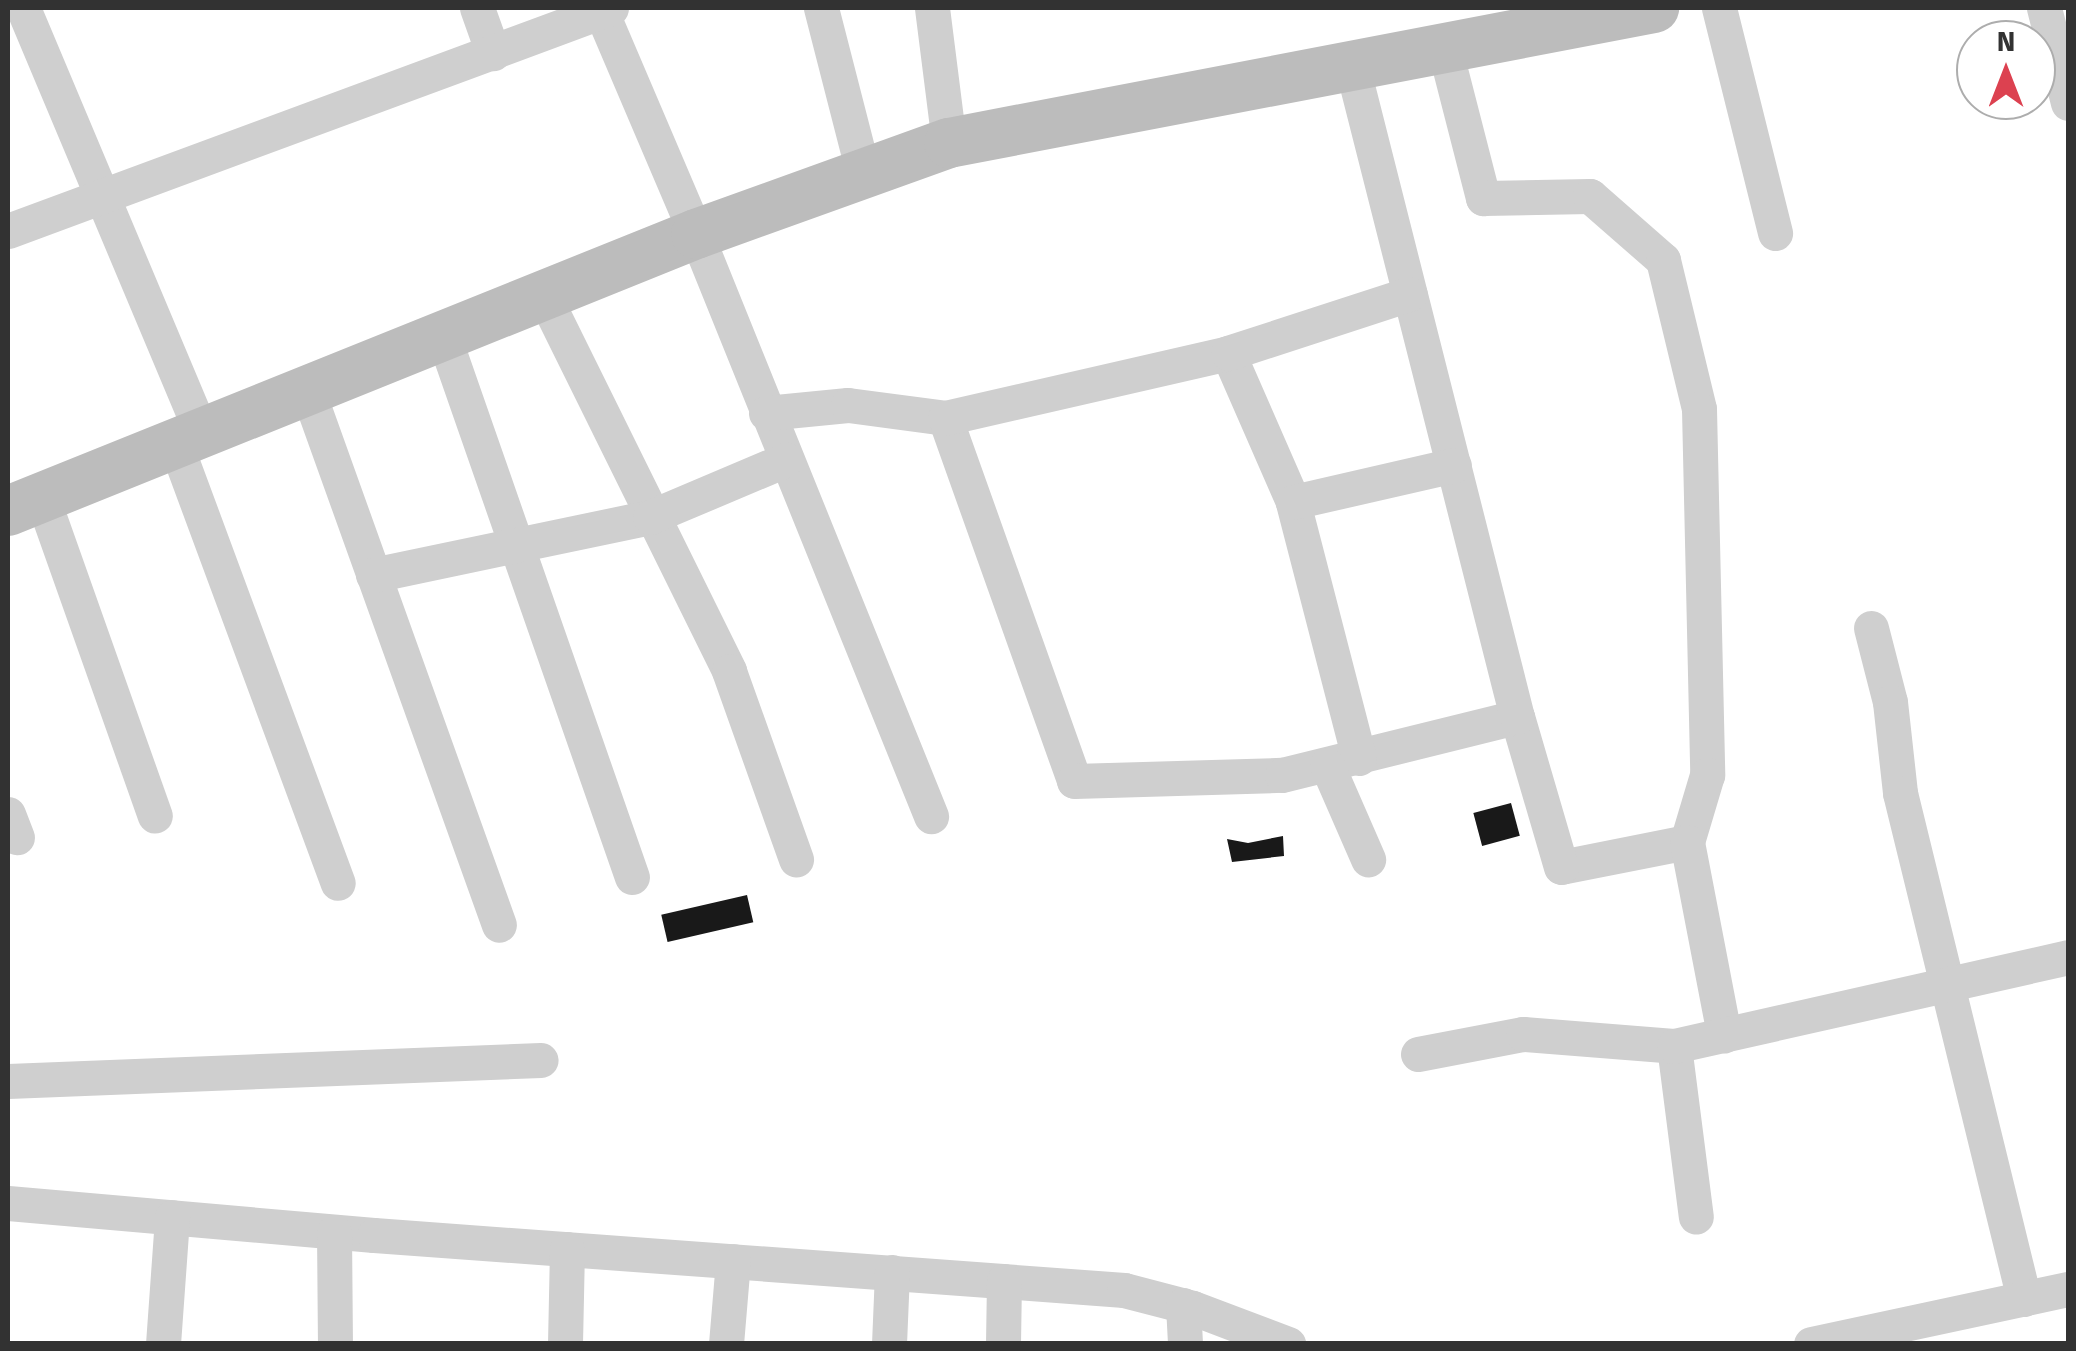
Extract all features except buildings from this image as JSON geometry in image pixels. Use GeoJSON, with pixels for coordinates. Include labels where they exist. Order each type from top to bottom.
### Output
{"type":"FeatureCollection","features":[{"type":"Feature","properties":{"kind":"street"},"geometry":{"type":"LineString","coordinates":[[22,8],[102,196],[188,437],[338,883]]}},
{"type":"Feature","properties":{"kind":"street"},"geometry":{"type":"LineString","coordinates":[[476,8],[493,52]]}},
{"type":"Feature","properties":{"kind":"street"},"geometry":{"type":"LineString","coordinates":[[822,8],[864,174]]}},
{"type":"Feature","properties":{"kind":"street"},"geometry":{"type":"LineString","coordinates":[[932,8],[949,143]]}},
{"type":"Feature","properties":{"kind":"street"},"geometry":{"type":"LineString","coordinates":[[155,816],[25,504],[696,234],[949,143],[1444,50],[1529,20],[1654,8]]}},
{"type":"Feature","properties":{"kind":"street"},"geometry":{"type":"LineString","coordinates":[[1720,8],[1775,232]]}},
{"type":"Feature","properties":{"kind":"street"},"geometry":{"type":"LineString","coordinates":[[2044,8],[2068,103]]}},
{"type":"Feature","properties":{"kind":"street"},"geometry":{"type":"LineString","coordinates":[[8,231],[606,10],[931,816]]}},
{"type":"Feature","properties":{"kind":"street"},"geometry":{"type":"LineString","coordinates":[[1444,50],[1483,198],[1590,196],[1664,260],[1699,409],[1707,775],[1687,842],[1724,1034]]}},
{"type":"Feature","properties":{"kind":"street"},"geometry":{"type":"LineString","coordinates":[[1352,66],[1518,717],[1561,867],[1687,842]]}},
{"type":"Feature","properties":{"kind":"street"},"geometry":{"type":"LineString","coordinates":[[766,413],[848,406],[944,418],[1228,353],[1410,294]]}},
{"type":"Feature","properties":{"kind":"street"},"geometry":{"type":"LineString","coordinates":[[544,296],[728,671],[796,859]]}},
{"type":"Feature","properties":{"kind":"street"},"geometry":{"type":"LineString","coordinates":[[443,335],[632,878]]}},
{"type":"Feature","properties":{"kind":"street"},"geometry":{"type":"LineString","coordinates":[[1228,353],[1293,502],[1343,762],[1368,859]]}},
{"type":"Feature","properties":{"kind":"street"},"geometry":{"type":"LineString","coordinates":[[307,388],[498,924]]}},
{"type":"Feature","properties":{"kind":"street"},"geometry":{"type":"LineString","coordinates":[[944,418],[1074,781],[1282,775],[1518,717]]}},
{"type":"Feature","properties":{"kind":"street"},"geometry":{"type":"LineString","coordinates":[[374,575],[650,517],[785,460]]}},
{"type":"Feature","properties":{"kind":"street"},"geometry":{"type":"LineString","coordinates":[[1293,502],[1454,465]]}},
{"type":"Feature","properties":{"kind":"street"},"geometry":{"type":"LineString","coordinates":[[1872,628],[1890,702],[1900,794],[2024,1299]]}},
{"type":"Feature","properties":{"kind":"street"},"geometry":{"type":"LineString","coordinates":[[1418,1054],[1523,1034],[1674,1046],[2068,957]]}},
{"type":"Feature","properties":{"kind":"street"},"geometry":{"type":"LineString","coordinates":[[1674,1046],[1696,1217]]}},
{"type":"Feature","properties":{"kind":"street"},"geometry":{"type":"LineString","coordinates":[[8,1080],[542,1060]]}},
{"type":"Feature","properties":{"kind":"street"},"geometry":{"type":"LineString","coordinates":[[8,1202],[334,1232],[1124,1290],[1183,1305],[1288,1344]]}},
{"type":"Feature","properties":{"kind":"street"},"geometry":{"type":"LineString","coordinates":[[162,1344],[172,1217]]}},
{"type":"Feature","properties":{"kind":"street"},"geometry":{"type":"LineString","coordinates":[[334,1232],[335,1344]]}},
{"type":"Feature","properties":{"kind":"street"},"geometry":{"type":"LineString","coordinates":[[564,1344],[567,1249]]}},
{"type":"Feature","properties":{"kind":"street"},"geometry":{"type":"LineString","coordinates":[[726,1344],[733,1260]]}},
{"type":"Feature","properties":{"kind":"street"},"geometry":{"type":"LineString","coordinates":[[890,1344],[892,1272]]}},
{"type":"Feature","properties":{"kind":"street"},"geometry":{"type":"LineString","coordinates":[[1004,1281],[1004,1344]]}},
{"type":"Feature","properties":{"kind":"street"},"geometry":{"type":"LineString","coordinates":[[1812,1344],[2068,1289]]}},
{"type":"Feature","properties":{"kind":"street"},"geometry":{"type":"LineString","coordinates":[[1183,1305],[1185,1344]]}}]}
